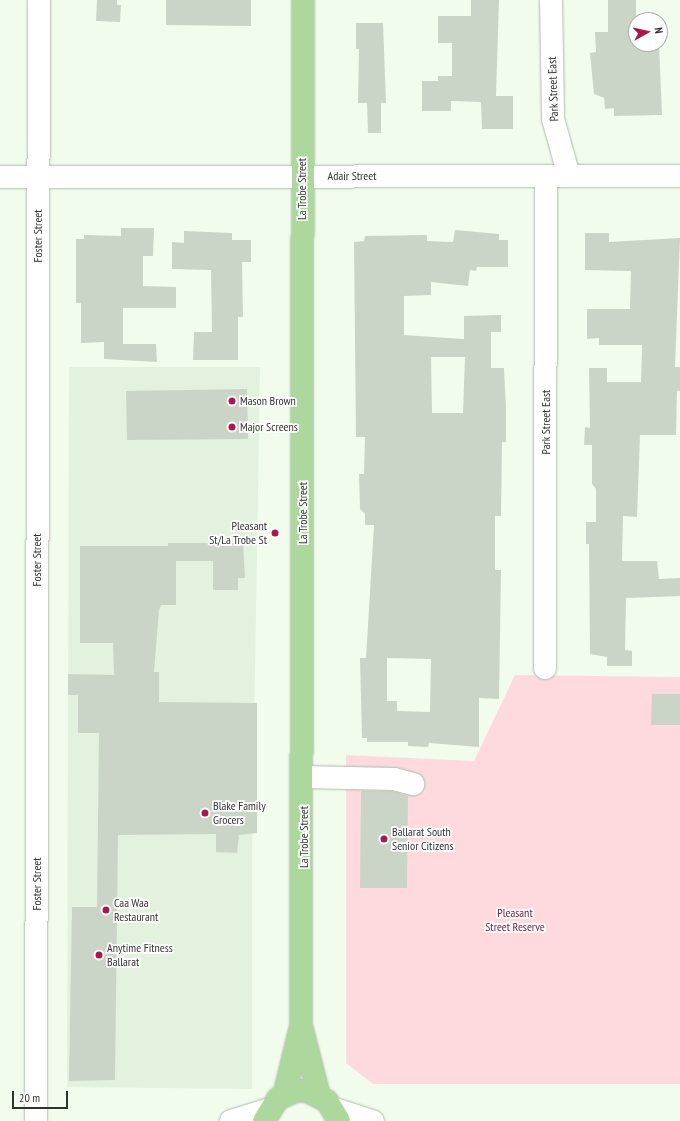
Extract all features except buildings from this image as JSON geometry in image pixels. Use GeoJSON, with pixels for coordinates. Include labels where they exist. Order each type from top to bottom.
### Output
{"type":"FeatureCollection","features":[{"type":"Feature","properties":{"kind":"main road","name":"La Trobe Street"},"geometry":{"type":"LineString","coordinates":[[284,1095],[301,1026],[304,777],[302,176],[303,0]]}},
{"type":"Feature","properties":{"kind":"main road","name":"La Trobe Street"},"geometry":{"type":"LineString","coordinates":[[301,1026],[319,1095]]}},
{"type":"Feature","properties":{"kind":"main road"},"geometry":{"type":"LineString","coordinates":[[266,1116],[284,1095],[295,1091],[319,1095],[337,1115]]}},
{"type":"Feature","properties":{"kind":"street","name":"Foster Street"},"geometry":{"type":"LineString","coordinates":[[36,1121],[38,177],[40,0]]}},
{"type":"Feature","properties":{"kind":"street","name":"Park Street East"},"geometry":{"type":"LineString","coordinates":[[551,0],[553,119],[569,176]]}},
{"type":"Feature","properties":{"kind":"street","name":"Park Street East"},"geometry":{"type":"LineString","coordinates":[[546,176],[546,668]]}},
{"type":"Feature","properties":{"kind":"street","name":"Adair Street"},"geometry":{"type":"LineString","coordinates":[[0,177],[680,176]]}},
{"type":"Feature","properties":{"kind":"street"},"geometry":{"type":"LineString","coordinates":[[304,777],[394,779],[413,784]]}},
{"type":"Feature","properties":{"kind":"street"},"geometry":{"type":"LineString","coordinates":[[337,1115],[373,1121]]}},
{"type":"Feature","properties":{"kind":"street"},"geometry":{"type":"LineString","coordinates":[[231,1121],[266,1116]]}},
{"type":"Feature","properties":{"kind":"shaded area"},"geometry":{"type":"Polygon","coordinates":[[[69,367],[260,367],[252,856],[252,1089],[67,1087],[69,367]]]}},
{"type":"Feature","properties":{"kind":"green space","name":"Pleasant Street Reserve"},"geometry":{"type":"Polygon","coordinates":[[[515,675],[680,677],[680,1084],[373,1084],[346,1063],[346,755],[474,761],[515,675]]]}},
{"type":"Feature","properties":{"kind":"place","name":"Mason Brown"},"geometry":{"type":"Point","coordinates":[232,401]}},
{"type":"Feature","properties":{"kind":"place","name":"Major Screens"},"geometry":{"type":"Point","coordinates":[232,427]}},
{"type":"Feature","properties":{"kind":"place","name":"Pleasant St/La Trobe St"},"geometry":{"type":"Point","coordinates":[275,533]}},
{"type":"Feature","properties":{"kind":"place","name":"Blake Family Grocers"},"geometry":{"type":"Point","coordinates":[205,813]}},
{"type":"Feature","properties":{"kind":"place","name":"Ballarat South Senior Citizens"},"geometry":{"type":"Point","coordinates":[384,839]}},
{"type":"Feature","properties":{"kind":"place","name":"Caa Waa Restaurant"},"geometry":{"type":"Point","coordinates":[106,910]}},
{"type":"Feature","properties":{"kind":"place","name":"Anytime Fitness Ballarat"},"geometry":{"type":"Point","coordinates":[99,955]}}]}
